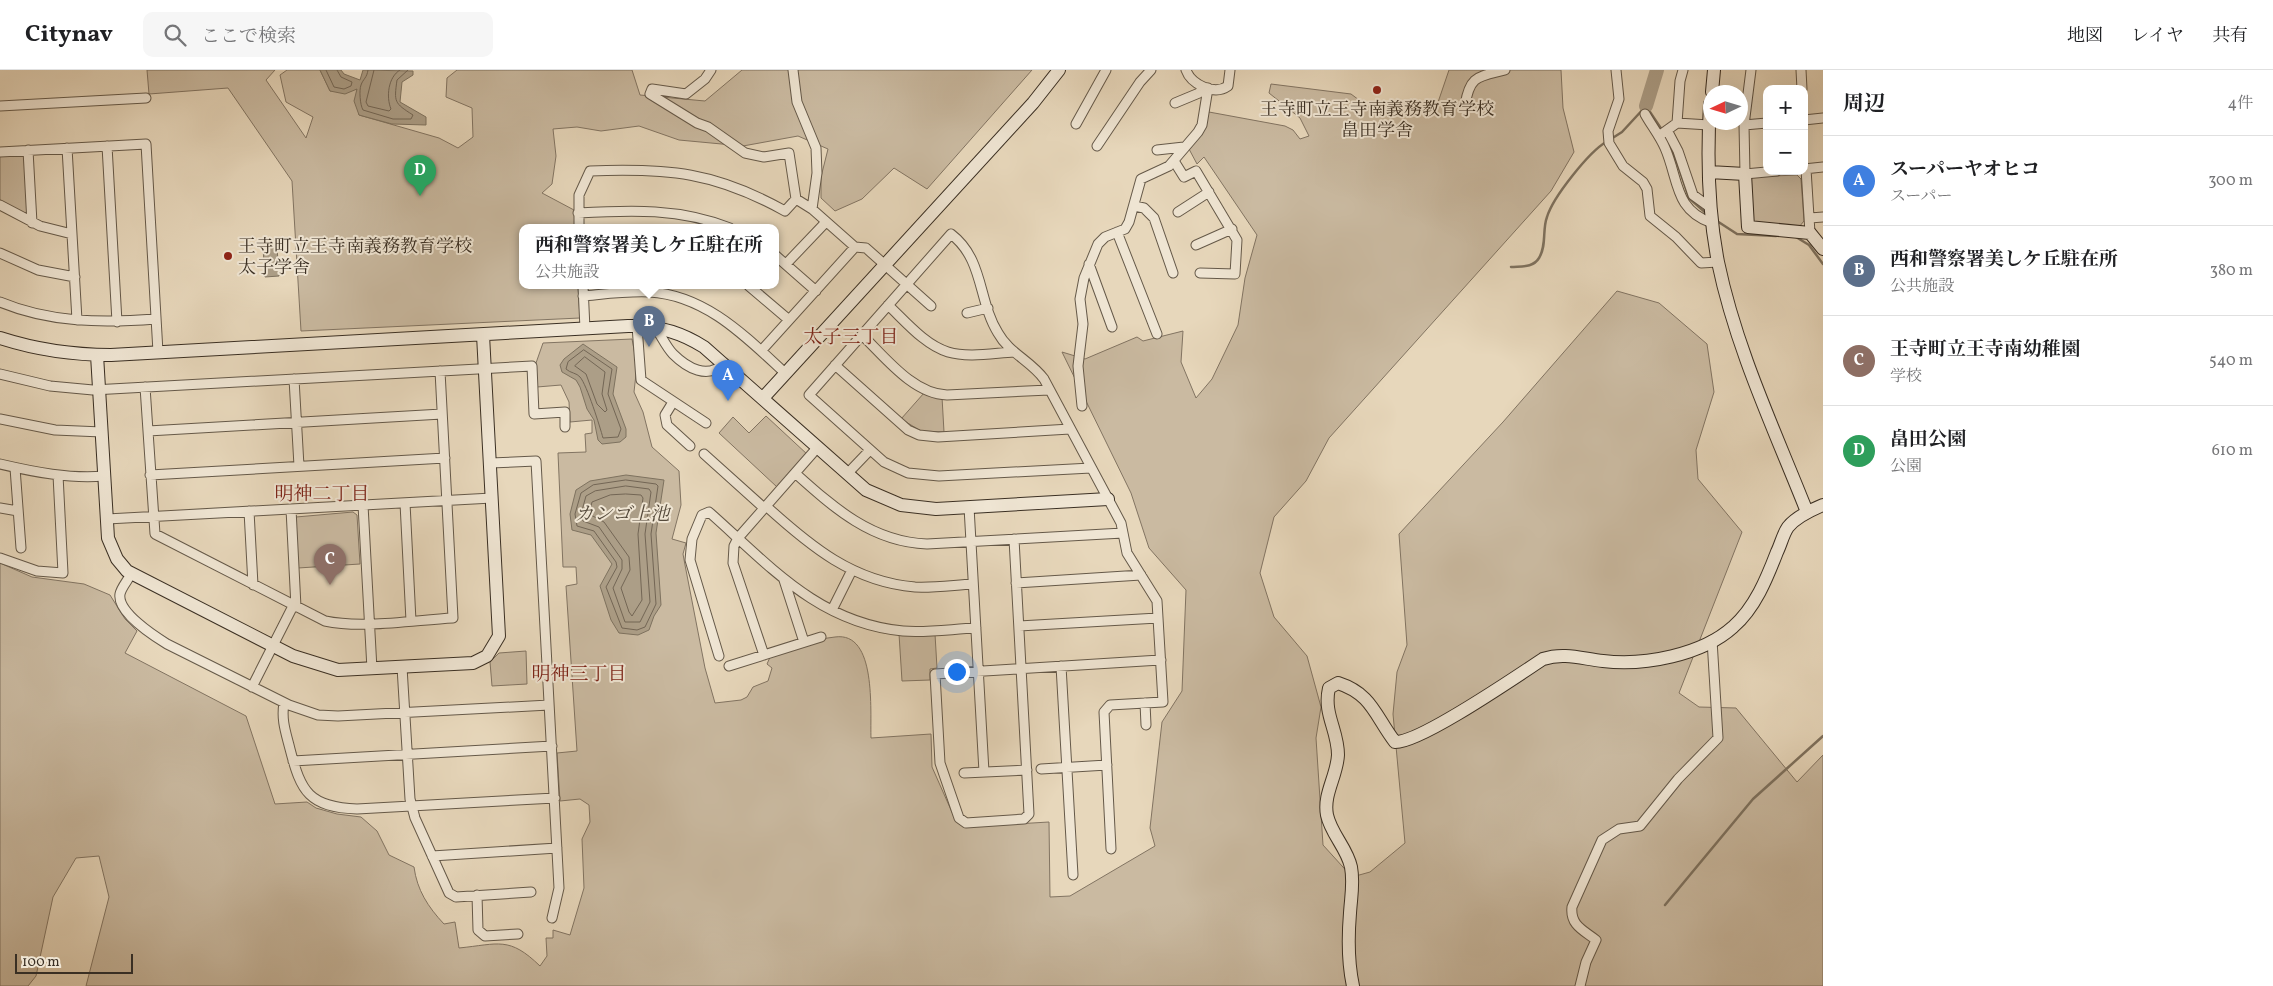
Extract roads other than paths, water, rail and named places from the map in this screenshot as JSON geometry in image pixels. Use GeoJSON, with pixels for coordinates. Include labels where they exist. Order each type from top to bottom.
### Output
{"type":"FeatureCollection","features":[{"type":"Feature","properties":{"kind":"street"},"geometry":{"type":"LineString","coordinates":[[579,224],[579,195],[590,171],[651,170],[683,173],[726,184],[785,211],[796,199],[790,153],[764,157],[745,153],[708,127],[697,123],[650,94],[652,88],[686,94],[705,79],[711,70]]}},
{"type":"Feature","properties":{"kind":"street"},"geometry":{"type":"LineString","coordinates":[[793,70],[797,102],[816,148],[818,173],[812,209]]}},
{"type":"Feature","properties":{"kind":"street"},"geometry":{"type":"LineString","coordinates":[[763,398],[1033,103],[1059,70]]}},
{"type":"Feature","properties":{"kind":"street"},"geometry":{"type":"LineString","coordinates":[[1076,124],[1106,70]]}},
{"type":"Feature","properties":{"kind":"street"},"geometry":{"type":"LineString","coordinates":[[1097,146],[1140,82],[1151,70]]}},
{"type":"Feature","properties":{"kind":"street"},"geometry":{"type":"LineString","coordinates":[[1186,70],[1194,82],[1205,88],[1220,90],[1228,86],[1230,70]]}},
{"type":"Feature","properties":{"kind":"street"},"geometry":{"type":"LineString","coordinates":[[1465,105],[1467,90],[1472,81],[1477,77],[1504,70]]}},
{"type":"Feature","properties":{"kind":"street"},"geometry":{"type":"LineString","coordinates":[[1616,70],[1619,99],[1608,141],[1623,166],[1643,182],[1647,189],[1650,216],[1654,221],[1676,237],[1701,263],[1718,262]]}},
{"type":"Feature","properties":{"kind":"street"},"geometry":{"type":"LineString","coordinates":[[1677,123],[1680,81],[1683,70]]}},
{"type":"Feature","properties":{"kind":"street"},"geometry":{"type":"LineString","coordinates":[[1713,85],[1714,70]]}},
{"type":"Feature","properties":{"kind":"street"},"geometry":{"type":"LineString","coordinates":[[1748,94],[1751,70]]}},
{"type":"Feature","properties":{"kind":"street"},"geometry":{"type":"LineString","coordinates":[[1801,70],[1802,85]]}},
{"type":"Feature","properties":{"kind":"street"},"geometry":{"type":"LineString","coordinates":[[1176,103],[1199,93],[1205,88]]}},
{"type":"Feature","properties":{"kind":"street"},"geometry":{"type":"LineString","coordinates":[[1082,406],[1078,366],[1083,324],[1080,304],[1089,264],[1098,244],[1105,237],[1125,229],[1134,206],[1141,178],[1169,166],[1202,125],[1205,88]]}},
{"type":"Feature","properties":{"kind":"street"},"geometry":{"type":"LineString","coordinates":[[0,106],[146,98]]}},
{"type":"Feature","properties":{"kind":"street"},"geometry":{"type":"LineString","coordinates":[[1645,114],[1666,149],[1681,200],[1701,219],[1712,222]]}},
{"type":"Feature","properties":{"kind":"street"},"geometry":{"type":"LineString","coordinates":[[1808,119],[1823,118]]}},
{"type":"Feature","properties":{"kind":"street"},"geometry":{"type":"LineString","coordinates":[[1658,136],[1677,123],[1703,125]]}},
{"type":"Feature","properties":{"kind":"street"},"geometry":{"type":"LineString","coordinates":[[1748,125],[1763,123]]}},
{"type":"Feature","properties":{"kind":"street"},"geometry":{"type":"LineString","coordinates":[[1667,130],[1678,151],[1693,195],[1711,208]]}},
{"type":"Feature","properties":{"kind":"street"},"geometry":{"type":"LineString","coordinates":[[1709,130],[1711,208],[1718,262],[1739,339],[1807,512]]}},
{"type":"Feature","properties":{"kind":"street"},"geometry":{"type":"LineString","coordinates":[[1744,130],[1748,226],[1810,233]]}},
{"type":"Feature","properties":{"kind":"street"},"geometry":{"type":"LineString","coordinates":[[0,152],[146,144],[158,352]]}},
{"type":"Feature","properties":{"kind":"street"},"geometry":{"type":"LineString","coordinates":[[107,146],[117,322]]}},
{"type":"Feature","properties":{"kind":"street"},"geometry":{"type":"LineString","coordinates":[[1157,150],[1184,147]]}},
{"type":"Feature","properties":{"kind":"street"},"geometry":{"type":"LineString","coordinates":[[68,148],[77,320]]}},
{"type":"Feature","properties":{"kind":"street"},"geometry":{"type":"LineString","coordinates":[[28,150],[32,223]]}},
{"type":"Feature","properties":{"kind":"street"},"geometry":{"type":"LineString","coordinates":[[1174,161],[1184,177],[1196,171],[1237,240],[1236,274],[1200,273]]}},
{"type":"Feature","properties":{"kind":"street"},"geometry":{"type":"LineString","coordinates":[[1808,169],[1823,167]]}},
{"type":"Feature","properties":{"kind":"street"},"geometry":{"type":"LineString","coordinates":[[1709,172],[1745,174],[1763,172]]}},
{"type":"Feature","properties":{"kind":"street"},"geometry":{"type":"LineString","coordinates":[[1806,175],[1810,233],[1823,249]]}},
{"type":"Feature","properties":{"kind":"street"},"geometry":{"type":"LineString","coordinates":[[1178,212],[1209,192]]}},
{"type":"Feature","properties":{"kind":"street"},"geometry":{"type":"LineString","coordinates":[[796,199],[812,209],[854,247],[866,248],[931,306]]}},
{"type":"Feature","properties":{"kind":"street"},"geometry":{"type":"LineString","coordinates":[[0,205],[32,223],[72,234]]}},
{"type":"Feature","properties":{"kind":"street"},"geometry":{"type":"LineString","coordinates":[[1134,206],[1144,208],[1154,218],[1173,273]]}},
{"type":"Feature","properties":{"kind":"street"},"geometry":{"type":"LineString","coordinates":[[578,213],[662,211],[699,218],[718,224]]}},
{"type":"Feature","properties":{"kind":"street"},"geometry":{"type":"LineString","coordinates":[[1810,218],[1823,217]]}},
{"type":"Feature","properties":{"kind":"street"},"geometry":{"type":"LineString","coordinates":[[786,264],[826,222]]}},
{"type":"Feature","properties":{"kind":"street"},"geometry":{"type":"LineString","coordinates":[[1196,245],[1232,229]]}},
{"type":"Feature","properties":{"kind":"street"},"geometry":{"type":"LineString","coordinates":[[1117,232],[1157,334]]}},
{"type":"Feature","properties":{"kind":"street"},"geometry":{"type":"LineString","coordinates":[[1091,468],[922,476],[892,467],[870,450],[809,395],[951,234],[963,244],[973,260],[998,334],[1014,352],[1038,371],[1049,390],[1121,523],[1128,553],[1158,601],[1163,702],[1110,705],[1104,712],[1111,849]]}},
{"type":"Feature","properties":{"kind":"street"},"geometry":{"type":"LineString","coordinates":[[761,351],[854,247]]}},
{"type":"Feature","properties":{"kind":"street"},"geometry":{"type":"LineString","coordinates":[[0,254],[38,270],[75,277]]}},
{"type":"Feature","properties":{"kind":"street"},"geometry":{"type":"LineString","coordinates":[[779,258],[816,291]]}},
{"type":"Feature","properties":{"kind":"street"},"geometry":{"type":"LineString","coordinates":[[1089,264],[1112,327]]}},
{"type":"Feature","properties":{"kind":"street"},"geometry":{"type":"LineString","coordinates":[[583,289],[585,329]]}},
{"type":"Feature","properties":{"kind":"street"},"geometry":{"type":"LineString","coordinates":[[753,289],[789,320]]}},
{"type":"Feature","properties":{"kind":"street"},"geometry":{"type":"LineString","coordinates":[[583,296],[644,292],[678,297],[717,314],[785,373]]}},
{"type":"Feature","properties":{"kind":"street"},"geometry":{"type":"LineString","coordinates":[[0,302],[25,311],[77,320],[117,322],[156,319]]}},
{"type":"Feature","properties":{"kind":"street"},"geometry":{"type":"LineString","coordinates":[[888,305],[932,345],[949,353],[1014,352]]}},
{"type":"Feature","properties":{"kind":"street"},"geometry":{"type":"LineString","coordinates":[[967,313],[988,308]]}},
{"type":"Feature","properties":{"kind":"street"},"geometry":{"type":"LineString","coordinates":[[637,326],[641,380],[706,423]]}},
{"type":"Feature","properties":{"kind":"street"},"geometry":{"type":"LineString","coordinates":[[0,338],[47,350],[98,355],[637,326],[655,328],[682,335],[704,347],[847,474],[875,495],[901,505],[928,509],[1108,499]]}},
{"type":"Feature","properties":{"kind":"street"},"geometry":{"type":"LineString","coordinates":[[655,328],[670,352],[703,373],[718,369],[724,363]]}},
{"type":"Feature","properties":{"kind":"street"},"geometry":{"type":"LineString","coordinates":[[98,355],[107,519],[110,546],[121,564],[131,574],[301,660],[338,670],[372,669],[472,663],[487,656],[499,636],[500,625],[483,335]]}},
{"type":"Feature","properties":{"kind":"street"},"geometry":{"type":"LineString","coordinates":[[670,352],[673,343],[682,335]]}},
{"type":"Feature","properties":{"kind":"street"},"geometry":{"type":"LineString","coordinates":[[862,335],[915,384],[934,393],[947,395],[1049,390]]}},
{"type":"Feature","properties":{"kind":"street"},"geometry":{"type":"LineString","coordinates":[[835,365],[902,426],[919,435],[938,436],[1070,429]]}},
{"type":"Feature","properties":{"kind":"street"},"geometry":{"type":"LineString","coordinates":[[0,374],[50,386],[100,389],[532,366],[534,414],[565,412],[565,428]]}},
{"type":"Feature","properties":{"kind":"street"},"geometry":{"type":"LineString","coordinates":[[145,387],[152,516],[154,530],[158,537],[295,606],[334,623],[369,623],[454,618],[440,371]]}},
{"type":"Feature","properties":{"kind":"street"},"geometry":{"type":"LineString","coordinates":[[294,379],[299,466]]}},
{"type":"Feature","properties":{"kind":"street"},"geometry":{"type":"LineString","coordinates":[[673,402],[665,415],[667,425],[690,446]]}},
{"type":"Feature","properties":{"kind":"street"},"geometry":{"type":"LineString","coordinates":[[148,431],[442,414]]}},
{"type":"Feature","properties":{"kind":"street"},"geometry":{"type":"LineString","coordinates":[[0,419],[55,430],[102,432]]}},
{"type":"Feature","properties":{"kind":"street"},"geometry":{"type":"LineString","coordinates":[[764,655],[733,563],[734,546],[738,538],[817,448]]}},
{"type":"Feature","properties":{"kind":"street"},"geometry":{"type":"LineString","coordinates":[[847,474],[870,450]]}},
{"type":"Feature","properties":{"kind":"street"},"geometry":{"type":"LineString","coordinates":[[704,454],[807,543],[852,570],[878,579],[910,586],[973,584]]}},
{"type":"Feature","properties":{"kind":"street"},"geometry":{"type":"LineString","coordinates":[[150,474],[445,458]]}},
{"type":"Feature","properties":{"kind":"street"},"geometry":{"type":"LineString","coordinates":[[490,463],[536,461],[560,888],[552,918]]}},
{"type":"Feature","properties":{"kind":"street"},"geometry":{"type":"LineString","coordinates":[[0,464],[58,475],[104,476]]}},
{"type":"Feature","properties":{"kind":"street"},"geometry":{"type":"LineString","coordinates":[[15,468],[21,548]]}},
{"type":"Feature","properties":{"kind":"street"},"geometry":{"type":"LineString","coordinates":[[795,473],[841,513],[881,535],[918,543],[1122,533]]}},
{"type":"Feature","properties":{"kind":"street"},"geometry":{"type":"LineString","coordinates":[[0,558],[37,571],[63,573],[58,475]]}},
{"type":"Feature","properties":{"kind":"street"},"geometry":{"type":"LineString","coordinates":[[107,519],[492,498]]}},
{"type":"Feature","properties":{"kind":"street"},"geometry":{"type":"LineString","coordinates":[[404,503],[411,620]]}},
{"type":"Feature","properties":{"kind":"street"},"geometry":{"type":"LineString","coordinates":[[363,505],[372,669]]}},
{"type":"Feature","properties":{"kind":"street"},"geometry":{"type":"LineString","coordinates":[[1353,986],[1349,936],[1353,890],[1350,866],[1327,816],[1326,798],[1335,776],[1338,756],[1336,739],[1326,708],[1329,688],[1338,683],[1361,693],[1369,700],[1395,742],[1402,742],[1433,728],[1553,655],[1605,661],[1641,662],[1679,654],[1712,640],[1733,627],[1747,611],[1765,582],[1787,528],[1807,512],[1823,505]]}},
{"type":"Feature","properties":{"kind":"street"},"geometry":{"type":"LineString","coordinates":[[969,507],[984,772]]}},
{"type":"Feature","properties":{"kind":"street"},"geometry":{"type":"LineString","coordinates":[[0,508],[18,511]]}},
{"type":"Feature","properties":{"kind":"street"},"geometry":{"type":"LineString","coordinates":[[252,687],[295,606],[291,509]]}},
{"type":"Feature","properties":{"kind":"street"},"geometry":{"type":"LineString","coordinates":[[249,511],[253,585]]}},
{"type":"Feature","properties":{"kind":"street"},"geometry":{"type":"LineString","coordinates":[[719,656],[691,567],[690,548],[702,515],[709,512],[784,580],[803,595],[832,610],[862,623],[901,631],[976,628]]}},
{"type":"Feature","properties":{"kind":"street"},"geometry":{"type":"LineString","coordinates":[[1014,539],[1016,583],[1019,626],[1021,668],[1027,770],[1029,814],[1024,819],[966,823],[959,818],[940,763],[936,674],[1021,668],[1161,660]]}},
{"type":"Feature","properties":{"kind":"street"},"geometry":{"type":"LineString","coordinates":[[832,610],[852,570]]}},
{"type":"Feature","properties":{"kind":"street"},"geometry":{"type":"LineString","coordinates":[[131,574],[119,596],[125,609],[141,626],[167,644],[284,703],[308,712],[329,716],[549,705]]}},
{"type":"Feature","properties":{"kind":"street"},"geometry":{"type":"LineString","coordinates":[[1016,583],[1141,575]]}},
{"type":"Feature","properties":{"kind":"street"},"geometry":{"type":"LineString","coordinates":[[784,580],[804,642]]}},
{"type":"Feature","properties":{"kind":"street"},"geometry":{"type":"LineString","coordinates":[[1019,626],[1158,618]]}},
{"type":"Feature","properties":{"kind":"street"},"geometry":{"type":"LineString","coordinates":[[729,666],[821,637]]}},
{"type":"Feature","properties":{"kind":"street"},"geometry":{"type":"LineString","coordinates":[[1580,986],[1586,962],[1596,940],[1574,924],[1571,917],[1572,907],[1602,840],[1618,829],[1640,826],[1678,779],[1718,738],[1712,640]]}},
{"type":"Feature","properties":{"kind":"street"},"geometry":{"type":"LineString","coordinates":[[1061,666],[1073,875]]}},
{"type":"Feature","properties":{"kind":"street"},"geometry":{"type":"LineString","coordinates":[[402,667],[411,806],[432,856],[452,896],[531,892]]}},
{"type":"Feature","properties":{"kind":"street"},"geometry":{"type":"LineString","coordinates":[[284,703],[284,728],[293,761],[304,788],[321,802],[338,807],[357,809],[555,798]]}},
{"type":"Feature","properties":{"kind":"street"},"geometry":{"type":"LineString","coordinates":[[1145,703],[1146,725]]}},
{"type":"Feature","properties":{"kind":"street"},"geometry":{"type":"LineString","coordinates":[[293,761],[552,746]]}},
{"type":"Feature","properties":{"kind":"street"},"geometry":{"type":"LineString","coordinates":[[1041,769],[1107,764]]}},
{"type":"Feature","properties":{"kind":"street"},"geometry":{"type":"LineString","coordinates":[[964,773],[1027,770]]}},
{"type":"Feature","properties":{"kind":"street"},"geometry":{"type":"LineString","coordinates":[[432,856],[557,848]]}},
{"type":"Feature","properties":{"kind":"street"},"geometry":{"type":"LineString","coordinates":[[477,895],[478,930],[486,936],[518,934]]}},
{"type":"Feature","properties":{"kind":"water"},"geometry":{"type":"Polygon","coordinates":[[[320,70],[341,70],[344,74],[360,80],[363,70],[413,71],[413,75],[402,82],[400,102],[426,117],[426,125],[392,124],[359,115],[354,101],[357,89],[345,94],[330,91],[320,70]]]}},
{"type":"Feature","properties":{"kind":"water"},"geometry":{"type":"Polygon","coordinates":[[[277,247],[279,276],[265,277],[263,248],[277,247]]]}},
{"type":"Feature","properties":{"kind":"water"},"geometry":{"type":"Polygon","coordinates":[[[583,344],[617,367],[613,394],[626,429],[626,437],[620,442],[602,444],[598,440],[594,420],[587,409],[580,387],[576,380],[562,372],[560,365],[564,359],[583,344]]]}},
{"type":"Feature","properties":{"kind":"water","name":"カンゴ上池"},"geometry":{"type":"Polygon","coordinates":[[[626,475],[664,480],[656,533],[661,605],[654,616],[649,630],[638,635],[619,633],[611,620],[600,586],[612,564],[591,535],[572,530],[570,514],[576,490],[590,481],[626,475]]]}},
{"type":"Feature","properties":{"kind":"waterway"},"geometry":{"type":"LineString","coordinates":[[1646,106],[1657,70]]}},
{"type":"Feature","properties":{"kind":"waterway"},"geometry":{"type":"LineString","coordinates":[[1611,139],[1622,132],[1646,106],[1662,130]]}},
{"type":"Feature","properties":{"kind":"waterway"},"geometry":{"type":"LineString","coordinates":[[1511,267],[1530,265],[1539,258],[1543,248],[1546,222],[1556,198],[1581,165],[1606,142]]}},
{"type":"Feature","properties":{"kind":"waterway"},"geometry":{"type":"LineString","coordinates":[[1673,150],[1689,198],[1707,214]]}},
{"type":"Feature","properties":{"kind":"waterway"},"geometry":{"type":"LineString","coordinates":[[1717,221],[1737,234],[1776,236]]}},
{"type":"Feature","properties":{"kind":"waterway"},"geometry":{"type":"LineString","coordinates":[[1796,237],[1809,245],[1823,264]]}},
{"type":"Feature","properties":{"kind":"waterway"},"geometry":{"type":"LineString","coordinates":[[1665,905],[1753,799],[1823,736]]}},
{"type":"Feature","properties":{"kind":"place","name":"王寺町立王寺南義務教育学校 畠田学舎"},"geometry":{"type":"Point","coordinates":[1377,90]}},
{"type":"Feature","properties":{"kind":"place","name":"畠田公園"},"geometry":{"type":"Point","coordinates":[420,196]}},
{"type":"Feature","properties":{"kind":"place","name":"王寺町立王寺南義務教育学校 太子学舎"},"geometry":{"type":"Point","coordinates":[228,256]}},
{"type":"Feature","properties":{"kind":"place","name":"西和警察署美しケ丘駐在所"},"geometry":{"type":"Point","coordinates":[649,347]}},
{"type":"Feature","properties":{"kind":"place","name":"スーパーヤオヒコ"},"geometry":{"type":"Point","coordinates":[728,401]}},
{"type":"Feature","properties":{"kind":"place","name":"王寺町立王寺南幼稚園"},"geometry":{"type":"Point","coordinates":[330,585]}},
{"type":"Feature","properties":{"kind":"district","name":"太子三丁目"},"geometry":{"type":"Point","coordinates":[851,336]}},
{"type":"Feature","properties":{"kind":"district","name":"明神二丁目"},"geometry":{"type":"Point","coordinates":[322,493]}},
{"type":"Feature","properties":{"kind":"district","name":"明神三丁目"},"geometry":{"type":"Point","coordinates":[579,673]}}]}
